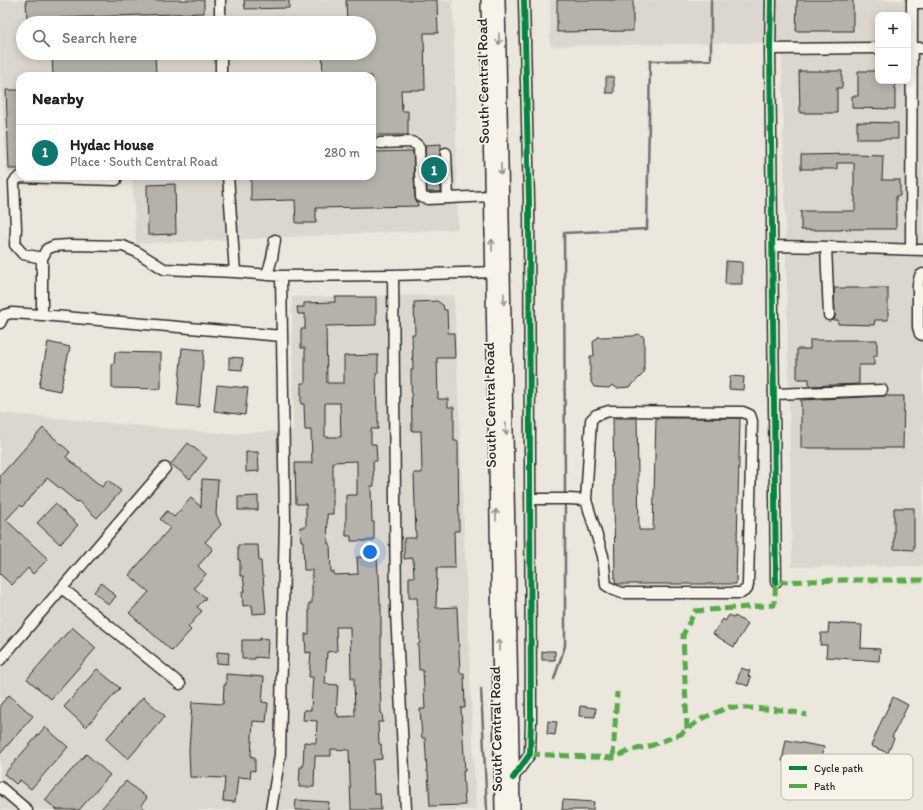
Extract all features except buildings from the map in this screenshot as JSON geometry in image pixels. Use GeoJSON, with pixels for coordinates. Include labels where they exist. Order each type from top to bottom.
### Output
{"type":"FeatureCollection","features":[{"type":"Feature","properties":{"kind":"main road","name":"South Central Road"},"geometry":{"type":"LineString","coordinates":[[488,0],[491,196],[498,272],[513,810]]}},
{"type":"Feature","properties":{"kind":"main road","name":"South Central Road"},"geometry":{"type":"LineString","coordinates":[[498,0],[498,272],[502,810]]}},
{"type":"Feature","properties":{"kind":"street"},"geometry":{"type":"LineString","coordinates":[[220,0],[220,16]]}},
{"type":"Feature","properties":{"kind":"street"},"geometry":{"type":"LineString","coordinates":[[512,778],[530,754],[531,711],[529,209],[524,0]]}},
{"type":"Feature","properties":{"kind":"street"},"geometry":{"type":"LineString","coordinates":[[771,0],[770,49],[776,582]]}},
{"type":"Feature","properties":{"kind":"street"},"geometry":{"type":"LineString","coordinates":[[911,25],[912,2],[923,3]]}},
{"type":"Feature","properties":{"kind":"street"},"geometry":{"type":"LineString","coordinates":[[770,49],[875,48]]}},
{"type":"Feature","properties":{"kind":"street"},"geometry":{"type":"LineString","coordinates":[[911,48],[923,48]]}},
{"type":"Feature","properties":{"kind":"street"},"geometry":{"type":"LineString","coordinates":[[221,60],[221,72]]}},
{"type":"Feature","properties":{"kind":"street"},"geometry":{"type":"LineString","coordinates":[[910,84],[911,250]]}},
{"type":"Feature","properties":{"kind":"street"},"geometry":{"type":"LineString","coordinates":[[380,143],[411,142],[420,147],[421,196],[424,198],[491,196]]}},
{"type":"Feature","properties":{"kind":"street"},"geometry":{"type":"LineString","coordinates":[[446,153],[448,198]]}},
{"type":"Feature","properties":{"kind":"street"},"geometry":{"type":"LineString","coordinates":[[16,180],[14,182],[16,228],[15,245],[23,254],[42,258]]}},
{"type":"Feature","properties":{"kind":"street"},"geometry":{"type":"LineString","coordinates":[[228,180],[235,272]]}},
{"type":"Feature","properties":{"kind":"street"},"geometry":{"type":"LineString","coordinates":[[267,275],[275,240]]}},
{"type":"Feature","properties":{"kind":"street"},"geometry":{"type":"LineString","coordinates":[[42,315],[42,258],[47,249],[54,246],[123,246],[137,252],[164,269],[235,272],[281,276],[498,272]]}},
{"type":"Feature","properties":{"kind":"street"},"geometry":{"type":"LineString","coordinates":[[773,246],[826,246],[923,250]]}},
{"type":"Feature","properties":{"kind":"street"},"geometry":{"type":"LineString","coordinates":[[826,246],[829,315]]}},
{"type":"Feature","properties":{"kind":"street"},"geometry":{"type":"LineString","coordinates":[[923,274],[920,276],[918,284],[918,327],[920,334],[923,335]]}},
{"type":"Feature","properties":{"kind":"street"},"geometry":{"type":"LineString","coordinates":[[393,275],[396,612],[406,810]]}},
{"type":"Feature","properties":{"kind":"street"},"geometry":{"type":"LineString","coordinates":[[271,810],[280,755],[285,535],[281,276]]}},
{"type":"Feature","properties":{"kind":"street"},"geometry":{"type":"LineString","coordinates":[[0,323],[4,315],[12,313],[282,336]]}},
{"type":"Feature","properties":{"kind":"street"},"geometry":{"type":"LineString","coordinates":[[774,394],[882,390]]}},
{"type":"Feature","properties":{"kind":"street"},"geometry":{"type":"LineString","coordinates":[[609,411],[743,412],[750,415],[752,421],[748,584],[746,589],[741,593],[622,593],[614,590],[606,585],[603,556],[586,500],[591,420],[596,415],[609,411]]}},
{"type":"Feature","properties":{"kind":"street"},"geometry":{"type":"LineString","coordinates":[[0,660],[165,468]]}},
{"type":"Feature","properties":{"kind":"street"},"geometry":{"type":"LineString","coordinates":[[530,499],[586,500]]}},
{"type":"Feature","properties":{"kind":"street"},"geometry":{"type":"LineString","coordinates":[[62,588],[180,684]]}},
{"type":"Feature","properties":{"kind":"street"},"geometry":{"type":"LineString","coordinates":[[0,787],[27,810]]}},
{"type":"Feature","properties":{"kind":"shaded area"},"geometry":{"type":"Polygon","coordinates":[[[0,0],[453,0],[458,229],[136,244],[132,180],[376,180],[376,72],[16,72],[16,173],[7,173],[0,74],[0,0]]]}},
{"type":"Feature","properties":{"kind":"shaded area"},"geometry":{"type":"Polygon","coordinates":[[[550,0],[923,0],[923,566],[792,567],[782,42],[550,46],[550,0]]]}},
{"type":"Feature","properties":{"kind":"shaded area"},"geometry":{"type":"Polygon","coordinates":[[[454,295],[476,810],[0,810],[0,413],[228,434],[293,430],[292,297],[454,295]]]}},
{"type":"Feature","properties":{"kind":"waterway"},"geometry":{"type":"LineString","coordinates":[[565,496],[564,233],[647,229],[650,61],[711,60],[711,0]]}},
{"type":"Feature","properties":{"kind":"waterway"},"geometry":{"type":"LineString","coordinates":[[554,679],[565,646],[565,501]]}},
{"type":"Feature","properties":{"kind":"waterway"},"geometry":{"type":"LineString","coordinates":[[481,689],[487,810]]}},
{"type":"Feature","properties":{"kind":"marked path"},"geometry":{"type":"LineString","coordinates":[[687,729],[683,635],[695,611],[774,605],[776,582],[923,580]]}},
{"type":"Feature","properties":{"kind":"marked path"},"geometry":{"type":"LineString","coordinates":[[613,758],[617,692]]}},
{"type":"Feature","properties":{"kind":"marked path"},"geometry":{"type":"LineString","coordinates":[[530,754],[613,758],[629,751],[653,745],[681,734],[701,719],[729,707],[784,710],[807,715]]}},
{"type":"Feature","properties":{"kind":"cycle path"},"geometry":{"type":"LineString","coordinates":[[513,778],[530,754],[531,719],[529,201],[524,0]]}},
{"type":"Feature","properties":{"kind":"cycle path"},"geometry":{"type":"LineString","coordinates":[[771,0],[770,49],[776,582]]}},
{"type":"Feature","properties":{"kind":"place","name":"Hydac House"},"geometry":{"type":"Point","coordinates":[434,170]}}]}
